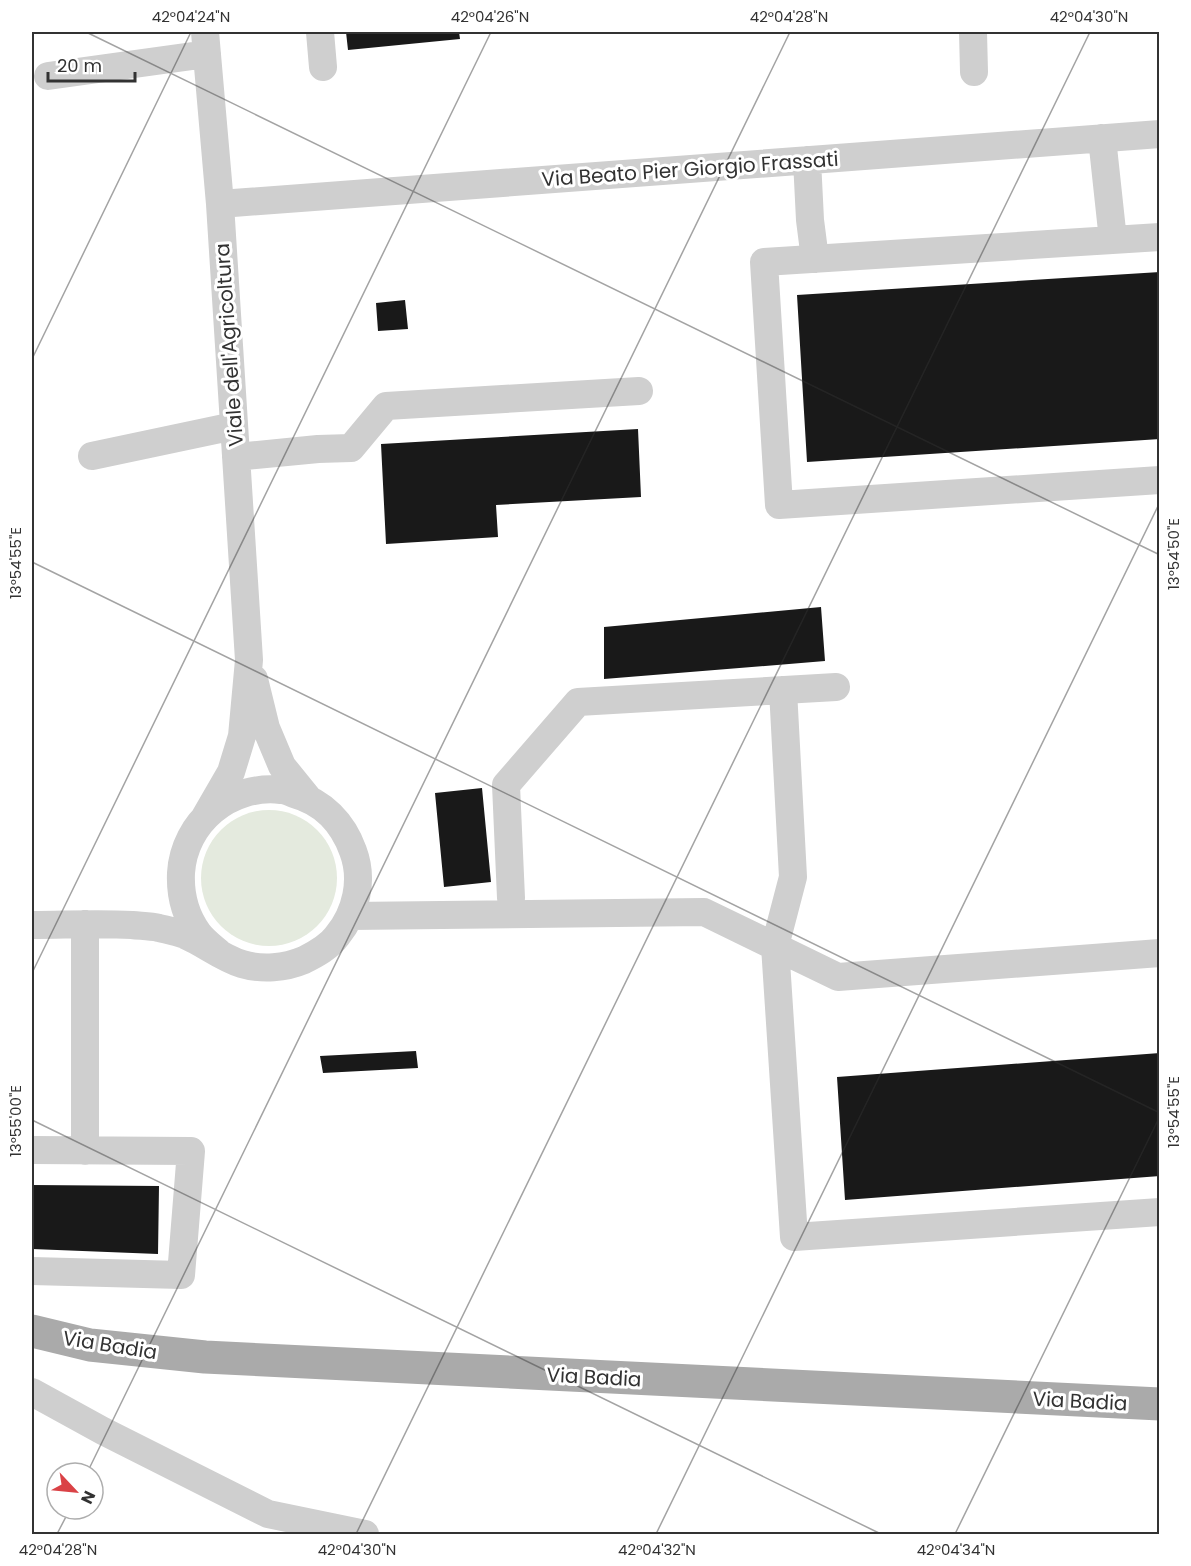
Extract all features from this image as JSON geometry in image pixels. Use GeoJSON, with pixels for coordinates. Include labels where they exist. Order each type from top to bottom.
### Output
{"type":"FeatureCollection","features":[{"type":"Feature","properties":{"kind":"main road","name":"Via Badia"},"geometry":{"type":"LineString","coordinates":[[32,1331],[90,1345],[205,1357],[1160,1404]]}},
{"type":"Feature","properties":{"kind":"street"},"geometry":{"type":"LineString","coordinates":[[320,32],[323,68]]}},
{"type":"Feature","properties":{"kind":"street"},"geometry":{"type":"LineString","coordinates":[[973,32],[974,72]]}},
{"type":"Feature","properties":{"kind":"street"},"geometry":{"type":"LineString","coordinates":[[48,76],[206,43]]}},
{"type":"Feature","properties":{"kind":"street","name":"Viale dell'Agricoltura"},"geometry":{"type":"LineString","coordinates":[[206,43],[220,204],[249,660],[242,736],[231,772],[205,817],[190,837],[182,862],[180,887],[190,919],[199,934],[218,952],[241,963],[266,968],[293,965],[316,954],[336,938],[350,916],[358,889],[357,861],[348,836],[331,814],[308,798],[282,766],[266,728],[249,660]]}},
{"type":"Feature","properties":{"kind":"street","name":"Via Beato Pier Giorgio Frassati"},"geometry":{"type":"LineString","coordinates":[[220,204],[1160,134]]}},
{"type":"Feature","properties":{"kind":"street"},"geometry":{"type":"LineString","coordinates":[[1101,138],[1113,240]]}},
{"type":"Feature","properties":{"kind":"street"},"geometry":{"type":"LineString","coordinates":[[807,160],[810,220],[815,259]]}},
{"type":"Feature","properties":{"kind":"street"},"geometry":{"type":"LineString","coordinates":[[1160,237],[764,262],[779,505],[1160,480]]}},
{"type":"Feature","properties":{"kind":"street"},"geometry":{"type":"LineString","coordinates":[[236,457],[351,448],[386,406],[639,391]]}},
{"type":"Feature","properties":{"kind":"street"},"geometry":{"type":"LineString","coordinates":[[92,456],[234,426]]}},
{"type":"Feature","properties":{"kind":"street"},"geometry":{"type":"LineString","coordinates":[[511,898],[506,785],[578,702],[836,687]]}},
{"type":"Feature","properties":{"kind":"street"},"geometry":{"type":"LineString","coordinates":[[783,690],[793,877],[775,946],[794,1237],[1160,1212]]}},
{"type":"Feature","properties":{"kind":"street","name":"Viale dell'Agricoltura"},"geometry":{"type":"LineString","coordinates":[[205,817],[227,800],[254,791],[282,790],[308,798]]}},
{"type":"Feature","properties":{"kind":"street"},"geometry":{"type":"LineString","coordinates":[[114,924],[136,920],[153,913],[169,902],[180,887]]}},
{"type":"Feature","properties":{"kind":"street"},"geometry":{"type":"LineString","coordinates":[[350,916],[704,912],[838,977],[1160,952]]}},
{"type":"Feature","properties":{"kind":"street"},"geometry":{"type":"LineString","coordinates":[[85,924],[85,1151]]}},
{"type":"Feature","properties":{"kind":"street"},"geometry":{"type":"LineString","coordinates":[[32,925],[114,924],[157,927],[184,935],[218,952]]}},
{"type":"Feature","properties":{"kind":"street"},"geometry":{"type":"LineString","coordinates":[[32,1150],[191,1151],[182,1275],[32,1271]]}},
{"type":"Feature","properties":{"kind":"street"},"geometry":{"type":"LineString","coordinates":[[32,1392],[103,1431],[268,1514],[364,1534]]}},
{"type":"Feature","properties":{"kind":"shaded area"},"geometry":{"type":"Polygon","coordinates":[[[269,810],[295,816],[317,830],[331,852],[337,878],[331,904],[317,926],[295,940],[269,946],[243,940],[221,926],[207,904],[201,878],[207,852],[221,830],[243,816],[269,810]]]}},
{"type":"Feature","properties":{"kind":"building"},"geometry":{"type":"Polygon","coordinates":[[[346,32],[459,32],[460,39],[348,50],[346,32]]]}},
{"type":"Feature","properties":{"kind":"building"},"geometry":{"type":"Polygon","coordinates":[[[1160,272],[1160,439],[807,462],[797,295],[1160,272]]]}},
{"type":"Feature","properties":{"kind":"building"},"geometry":{"type":"Polygon","coordinates":[[[405,300],[408,329],[378,331],[376,303],[405,300]]]}},
{"type":"Feature","properties":{"kind":"building"},"geometry":{"type":"Polygon","coordinates":[[[638,429],[641,497],[496,505],[498,537],[386,544],[381,444],[638,429]]]}},
{"type":"Feature","properties":{"kind":"building"},"geometry":{"type":"Polygon","coordinates":[[[821,607],[825,661],[604,679],[604,627],[821,607]]]}},
{"type":"Feature","properties":{"kind":"building"},"geometry":{"type":"Polygon","coordinates":[[[482,788],[491,882],[444,887],[435,793],[482,788]]]}},
{"type":"Feature","properties":{"kind":"building"},"geometry":{"type":"Polygon","coordinates":[[[416,1051],[418,1068],[323,1073],[320,1056],[416,1051]]]}},
{"type":"Feature","properties":{"kind":"building"},"geometry":{"type":"Polygon","coordinates":[[[1160,1053],[1160,1176],[845,1200],[837,1077],[1160,1053]]]}},
{"type":"Feature","properties":{"kind":"building"},"geometry":{"type":"Polygon","coordinates":[[[32,1185],[159,1186],[158,1254],[32,1249],[32,1185]]]}}]}
